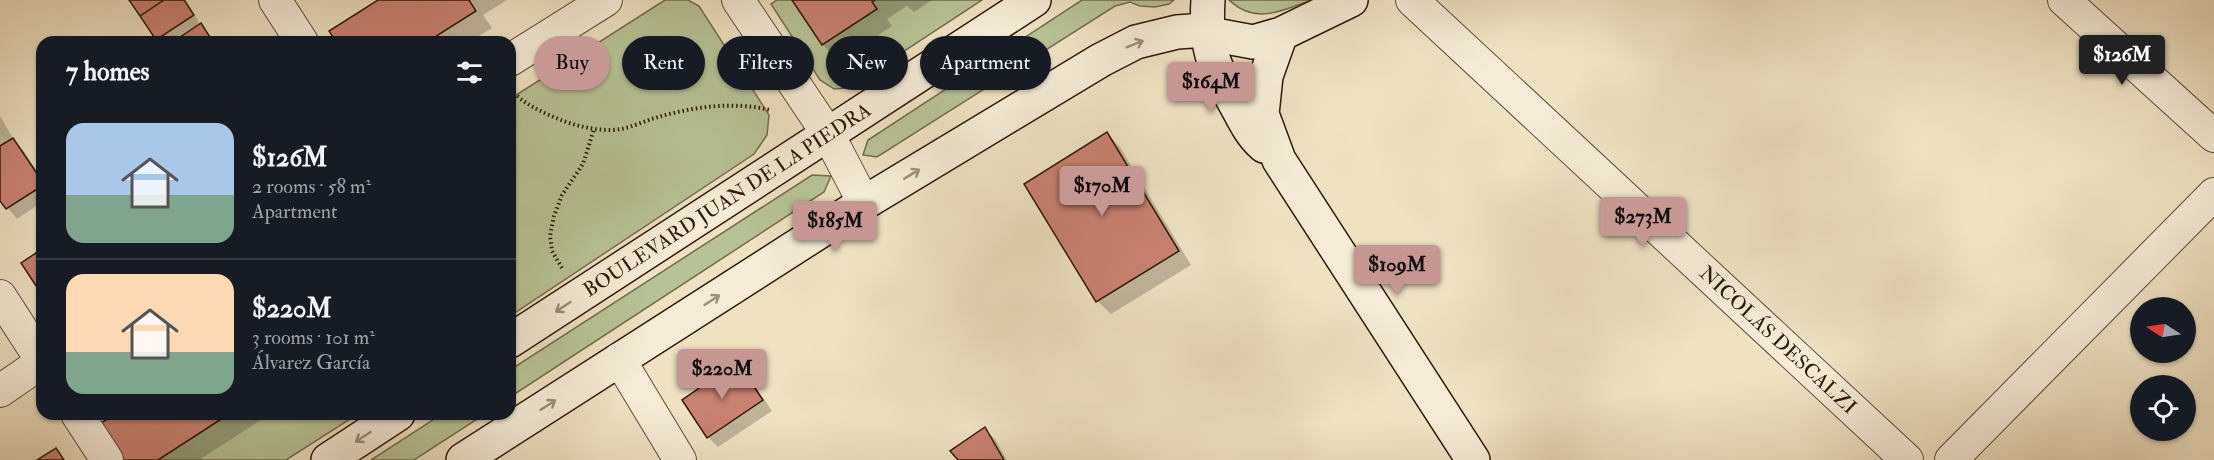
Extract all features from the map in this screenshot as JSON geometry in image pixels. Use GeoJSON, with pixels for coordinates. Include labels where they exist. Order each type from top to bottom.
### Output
{"type":"FeatureCollection","features":[{"type":"Feature","properties":{"kind":"main road","name":"BOULEVARD JUAN DE LA PIEDRA"},"geometry":{"type":"LineString","coordinates":[[516,337],[1034,0]]}},
{"type":"Feature","properties":{"kind":"main road"},"geometry":{"type":"LineString","coordinates":[[1207,15],[1215,35],[1253,42],[1281,34],[1351,0]]}},
{"type":"Feature","properties":{"kind":"main road"},"geometry":{"type":"LineString","coordinates":[[1207,15],[1214,66],[1254,137],[1279,160]]}},
{"type":"Feature","properties":{"kind":"main road"},"geometry":{"type":"LineString","coordinates":[[463,460],[864,203],[1101,60],[1136,42],[1177,32],[1207,15]]}},
{"type":"Feature","properties":{"kind":"main road"},"geometry":{"type":"LineString","coordinates":[[1281,34],[1266,76],[1262,114],[1279,160],[1473,460]]}},
{"type":"Feature","properties":{"kind":"main road"},"geometry":{"type":"LineString","coordinates":[[328,460],[389,420]]}},
{"type":"Feature","properties":{"kind":"street"},"geometry":{"type":"LineString","coordinates":[[516,56],[606,0]]}},
{"type":"Feature","properties":{"kind":"street"},"geometry":{"type":"LineString","coordinates":[[738,0],[828,134],[864,203]]}},
{"type":"Feature","properties":{"kind":"street","name":"NICOLÁS DESCALZI"},"geometry":{"type":"LineString","coordinates":[[1412,0],[1907,460]]}},
{"type":"Feature","properties":{"kind":"street"},"geometry":{"type":"LineString","coordinates":[[2064,0],[2214,136]]}},
{"type":"Feature","properties":{"kind":"street"},"geometry":{"type":"LineString","coordinates":[[289,5],[300,36]]}},
{"type":"Feature","properties":{"kind":"street"},"geometry":{"type":"LineString","coordinates":[[1951,460],[2214,194]]}},
{"type":"Feature","properties":{"kind":"street"},"geometry":{"type":"LineString","coordinates":[[0,296],[36,353]]}},
{"type":"Feature","properties":{"kind":"street"},"geometry":{"type":"LineString","coordinates":[[620,359],[680,460]]}},
{"type":"Feature","properties":{"kind":"street"},"geometry":{"type":"LineString","coordinates":[[0,391],[36,366]]}},
{"type":"Feature","properties":{"kind":"street"},"geometry":{"type":"LineString","coordinates":[[81,420],[107,460]]}},
{"type":"Feature","properties":{"kind":"path"},"geometry":{"type":"LineString","coordinates":[[516,96],[521,101],[570,125],[594,129],[613,130],[631,127],[654,118],[706,107],[750,105],[770,110]]}},
{"type":"Feature","properties":{"kind":"path"},"geometry":{"type":"LineString","coordinates":[[562,268],[552,251],[550,236],[554,216],[562,195],[583,165],[594,129]]}},
{"type":"Feature","properties":{"kind":"green space"},"geometry":{"type":"Polygon","coordinates":[[[665,0],[688,0],[699,6],[718,36],[717,90],[753,90],[769,115],[767,135],[754,154],[516,312],[516,95],[534,84],[534,90],[610,90],[609,36],[665,0]]]}},
{"type":"Feature","properties":{"kind":"green space"},"geometry":{"type":"Polygon","coordinates":[[[777,0],[792,0],[822,45],[826,42],[826,84],[820,80],[814,71],[814,36],[792,36],[771,4],[777,0]]]}},
{"type":"Feature","properties":{"kind":"green space"},"geometry":{"type":"Polygon","coordinates":[[[875,0],[982,0],[927,36],[920,36],[920,41],[908,49],[908,36],[836,36],[877,9],[872,2],[875,0]]]}},
{"type":"Feature","properties":{"kind":"green space"},"geometry":{"type":"Polygon","coordinates":[[[1082,0],[1174,0],[1169,4],[1155,7],[1140,6],[1130,2],[1115,6],[1051,47],[1051,36],[1027,36],[1082,0]]]}},
{"type":"Feature","properties":{"kind":"green space"},"geometry":{"type":"Polygon","coordinates":[[[1229,0],[1311,0],[1269,14],[1259,14],[1239,8],[1229,0]]]}},
{"type":"Feature","properties":{"kind":"green space"},"geometry":{"type":"Polygon","coordinates":[[[944,90],[983,90],[877,157],[863,155],[868,140],[944,90]]]}},
{"type":"Feature","properties":{"kind":"green space"},"geometry":{"type":"Polygon","coordinates":[[[812,175],[831,176],[824,192],[516,393],[516,366],[812,175]]]}},
{"type":"Feature","properties":{"kind":"green space"},"geometry":{"type":"Polygon","coordinates":[[[220,420],[349,420],[286,460],[158,460],[220,420]]]}},
{"type":"Feature","properties":{"kind":"green space"},"geometry":{"type":"Polygon","coordinates":[[[433,420],[476,420],[414,460],[371,460],[433,420]]]}},
{"type":"Feature","properties":{"kind":"building"},"geometry":{"type":"Polygon","coordinates":[[[129,0],[164,0],[140,16],[129,0]]]}},
{"type":"Feature","properties":{"kind":"building"},"geometry":{"type":"Polygon","coordinates":[[[164,0],[184,0],[194,15],[162,36],[153,36],[140,16],[164,0]]]}},
{"type":"Feature","properties":{"kind":"building"},"geometry":{"type":"Polygon","coordinates":[[[378,0],[469,0],[476,11],[436,36],[332,36],[329,31],[378,0]]]}},
{"type":"Feature","properties":{"kind":"building"},"geometry":{"type":"Polygon","coordinates":[[[792,0],[875,0],[872,2],[877,9],[836,36],[826,36],[826,42],[822,45],[792,0]]]}},
{"type":"Feature","properties":{"kind":"building"},"geometry":{"type":"Polygon","coordinates":[[[201,23],[209,36],[182,36],[201,23]]]}},
{"type":"Feature","properties":{"kind":"building"},"geometry":{"type":"Polygon","coordinates":[[[1107,132],[1179,251],[1096,302],[1024,184],[1107,132]]]}},
{"type":"Feature","properties":{"kind":"building"},"geometry":{"type":"Polygon","coordinates":[[[13,138],[36,172],[36,190],[6,209],[0,201],[0,146],[13,138]]]}},
{"type":"Feature","properties":{"kind":"building"},"geometry":{"type":"Polygon","coordinates":[[[36,253],[36,286],[21,263],[36,253]]]}},
{"type":"Feature","properties":{"kind":"building"},"geometry":{"type":"Polygon","coordinates":[[[737,362],[763,400],[707,438],[682,400],[737,362]]]}},
{"type":"Feature","properties":{"kind":"building"},"geometry":{"type":"Polygon","coordinates":[[[106,420],[220,420],[158,460],[124,460],[101,423],[106,420]]]}},
{"type":"Feature","properties":{"kind":"building"},"geometry":{"type":"Polygon","coordinates":[[[985,427],[1004,460],[958,460],[950,451],[985,427]]]}},
{"type":"Feature","properties":{"kind":"building"},"geometry":{"type":"Polygon","coordinates":[[[56,448],[64,460],[37,460],[56,448]]]}}]}
